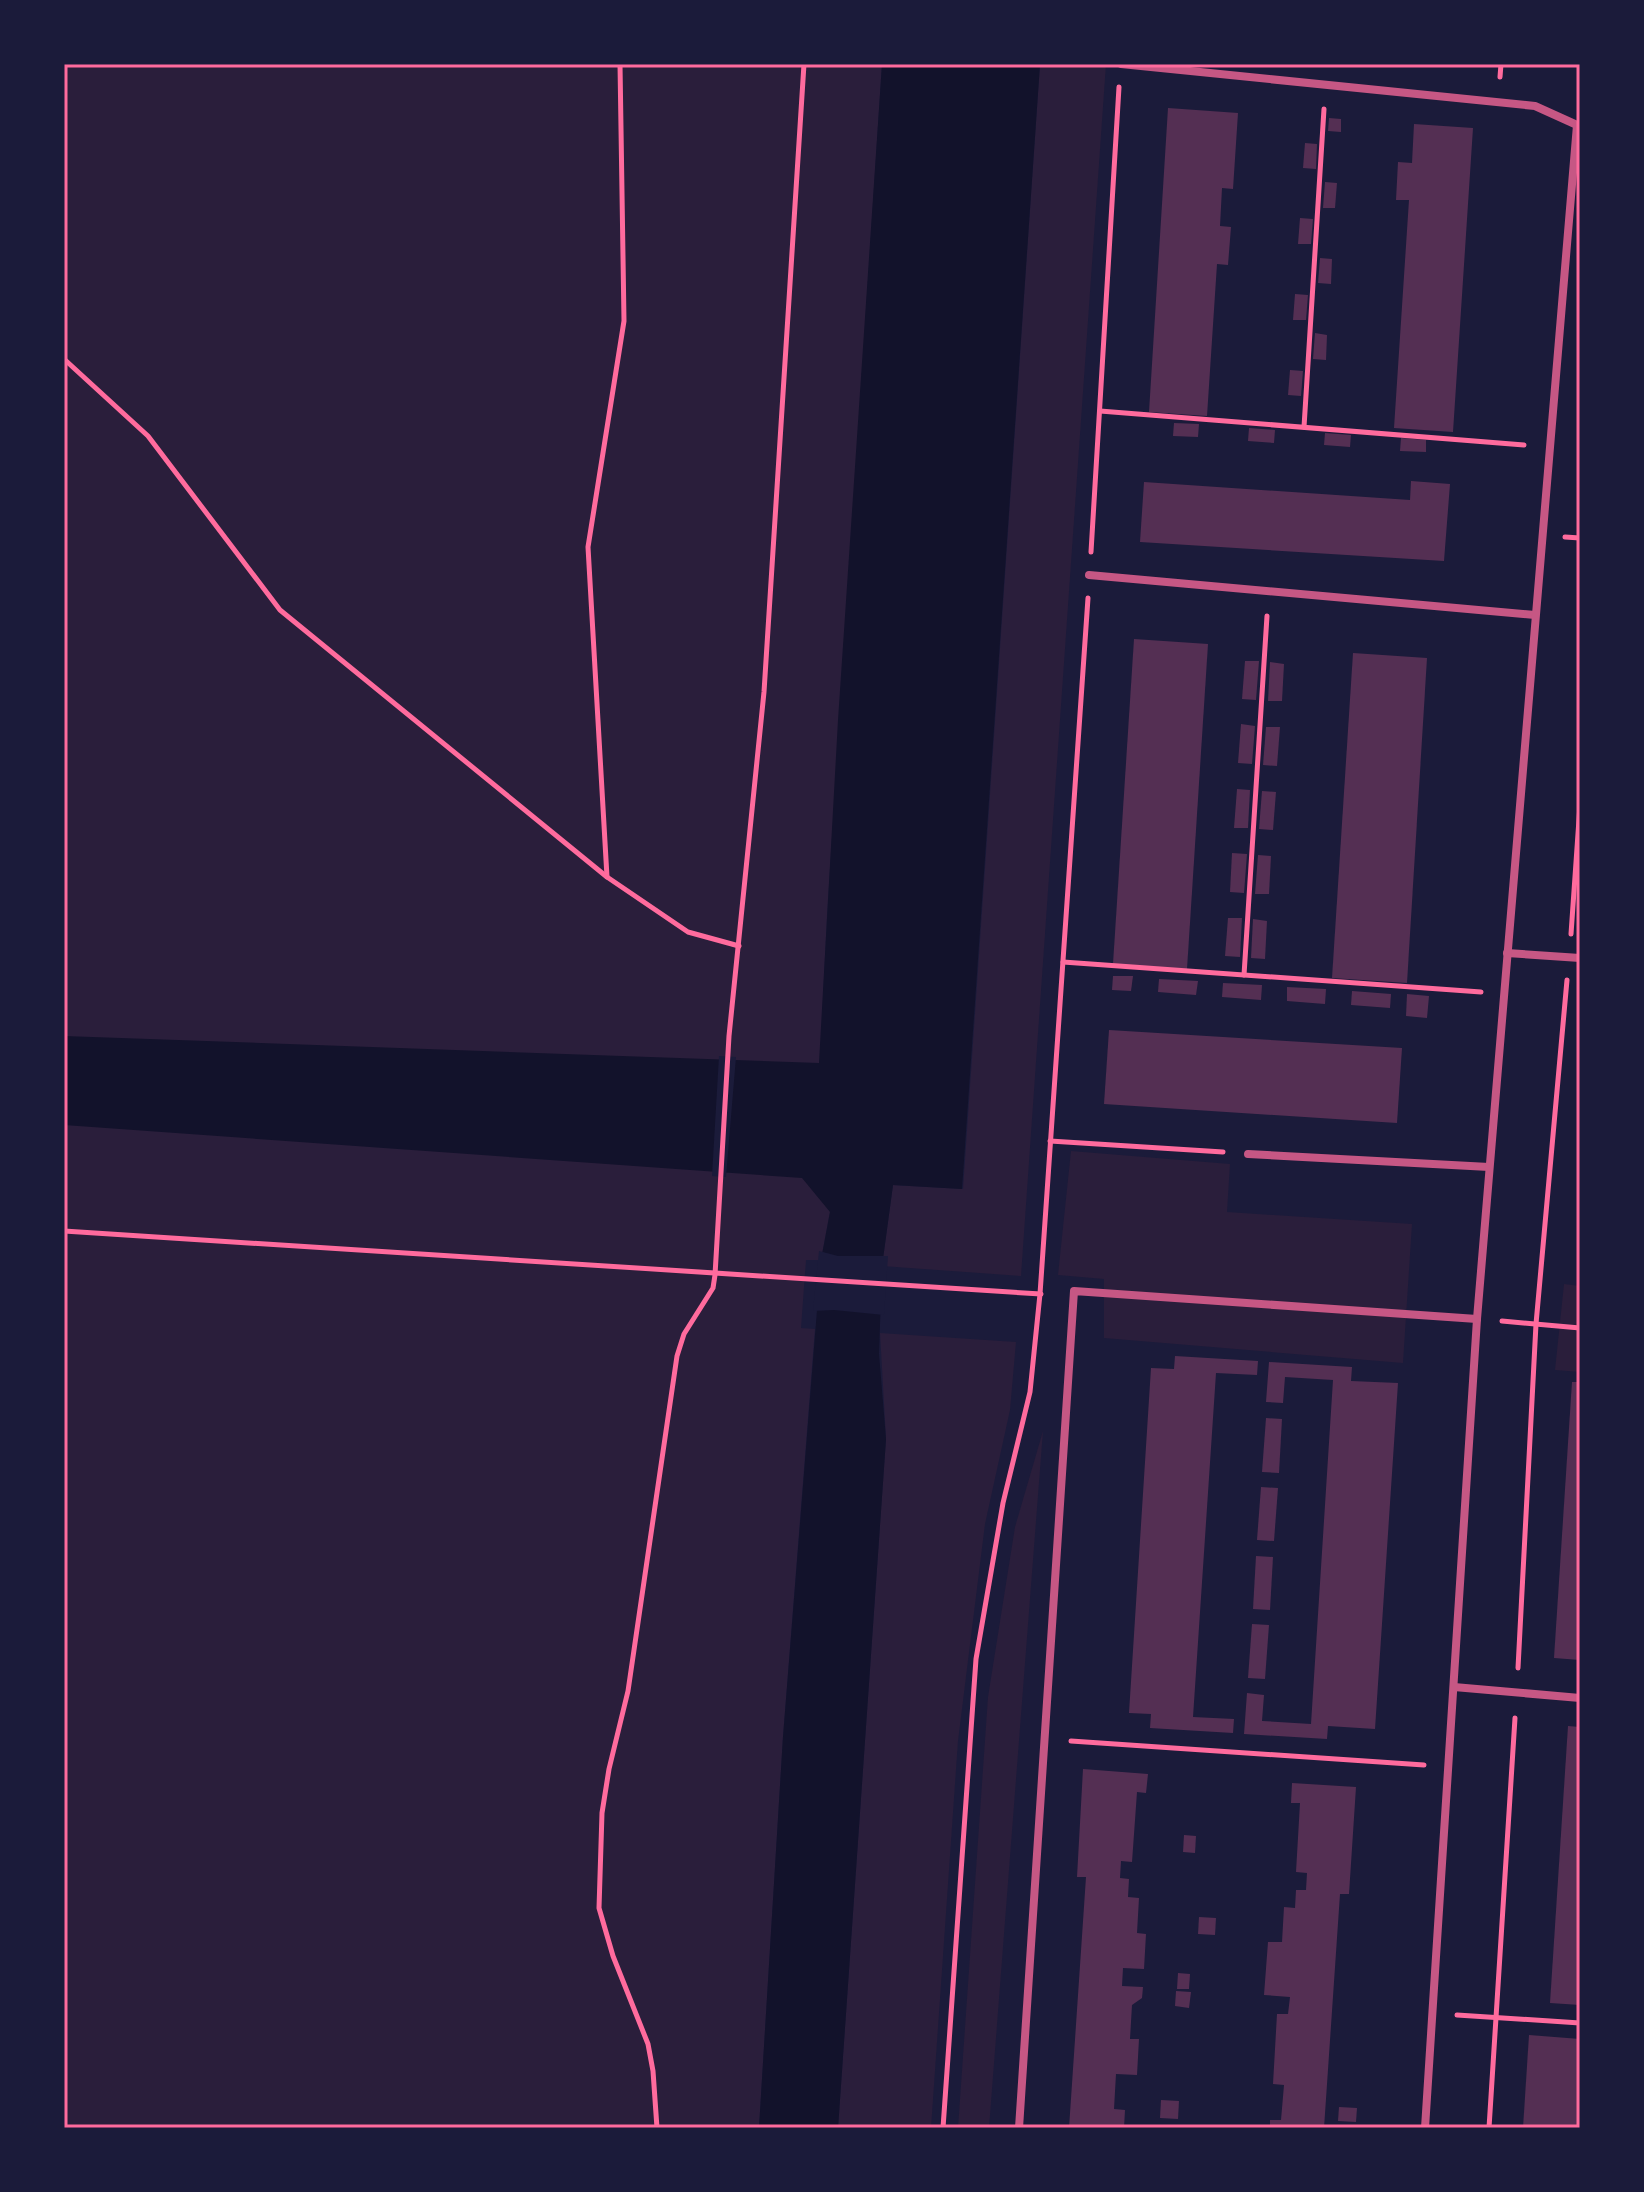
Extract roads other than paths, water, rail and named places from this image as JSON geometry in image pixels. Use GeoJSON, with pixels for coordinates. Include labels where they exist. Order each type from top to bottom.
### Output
{"type":"FeatureCollection","features":[{"type":"Feature","properties":{"kind":"street"},"geometry":{"type":"LineString","coordinates":[[1121,64],[1535,106],[1578,125],[1477,1319],[1425,2128]]}},
{"type":"Feature","properties":{"kind":"street"},"geometry":{"type":"LineString","coordinates":[[1089,575],[1535,615]]}},
{"type":"Feature","properties":{"kind":"street"},"geometry":{"type":"LineString","coordinates":[[1507,953],[1580,958]]}},
{"type":"Feature","properties":{"kind":"street"},"geometry":{"type":"LineString","coordinates":[[1248,1154],[1489,1167]]}},
{"type":"Feature","properties":{"kind":"street"},"geometry":{"type":"LineString","coordinates":[[1019,2128],[1074,1291],[1477,1319]]}},
{"type":"Feature","properties":{"kind":"street"},"geometry":{"type":"LineString","coordinates":[[1454,1687],[1580,1698]]}}]}
